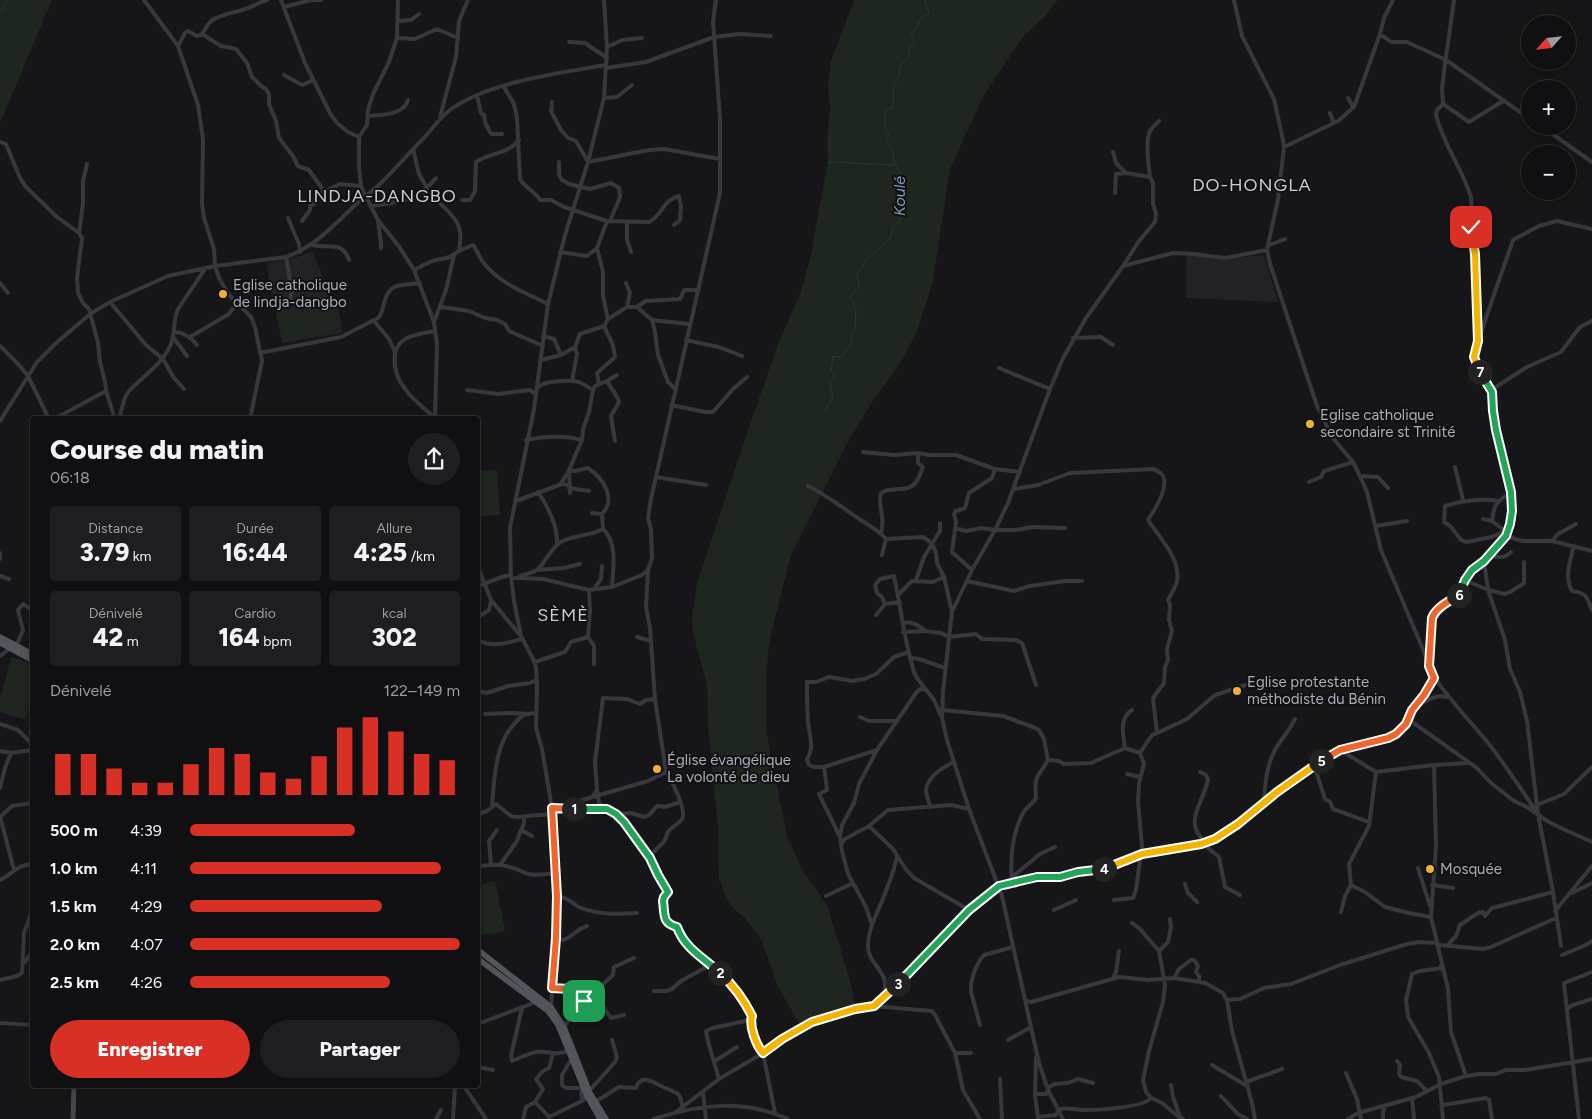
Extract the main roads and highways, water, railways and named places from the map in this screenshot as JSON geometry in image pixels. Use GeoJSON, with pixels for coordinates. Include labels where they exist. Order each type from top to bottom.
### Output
{"type":"FeatureCollection","features":[{"type":"Feature","properties":{"kind":"main road"},"geometry":{"type":"LineString","coordinates":[[0,637],[30,659]]}},
{"type":"Feature","properties":{"kind":"main road"},"geometry":{"type":"LineString","coordinates":[[0,643],[30,653]]}},
{"type":"Feature","properties":{"kind":"main road"},"geometry":{"type":"LineString","coordinates":[[480,952],[551,1007],[564,1027],[600,1119]]}},
{"type":"Feature","properties":{"kind":"main road"},"geometry":{"type":"LineString","coordinates":[[480,960],[553,1016],[569,1050],[582,1086],[606,1119]]}},
{"type":"Feature","properties":{"kind":"waterway"},"geometry":{"type":"LineString","coordinates":[[0,13],[7,0]]}},
{"type":"Feature","properties":{"kind":"waterway","name":"Koulé"},"geometry":{"type":"LineString","coordinates":[[824,413],[833,396],[830,383],[835,376],[831,371],[833,356],[842,357],[852,342],[851,336],[855,329],[856,310],[850,297],[859,286],[857,274],[862,269],[865,261],[891,238],[893,228],[901,219],[902,212],[897,203],[902,191],[902,176],[893,160],[894,154],[886,139],[889,134],[885,128],[885,111],[893,107],[894,86],[899,77],[899,67],[910,56],[908,49],[915,43],[910,34],[916,29],[921,17],[929,14],[925,0]]}},
{"type":"Feature","properties":{"kind":"waterway"},"geometry":{"type":"LineString","coordinates":[[828,162],[894,165]]}},
{"type":"Feature","properties":{"kind":"place","name":"Eglise catholique de lindja-dangbo"},"geometry":{"type":"Point","coordinates":[223,294]}},
{"type":"Feature","properties":{"kind":"place","name":"Eglise catholique secondaire st Trinité"},"geometry":{"type":"Point","coordinates":[1310,424]}},
{"type":"Feature","properties":{"kind":"place","name":"Eglise protestante méthodiste du Bénin"},"geometry":{"type":"Point","coordinates":[1237,691]}},
{"type":"Feature","properties":{"kind":"place","name":"Église évangélique La volonté de dieu"},"geometry":{"type":"Point","coordinates":[657,769]}},
{"type":"Feature","properties":{"kind":"place","name":"Mosquée"},"geometry":{"type":"Point","coordinates":[1430,869]}},
{"type":"Feature","properties":{"kind":"district","name":"DO-HONGLA"},"geometry":{"type":"Point","coordinates":[1252,185]}},
{"type":"Feature","properties":{"kind":"district","name":"LINDJA-DANGBO"},"geometry":{"type":"Point","coordinates":[377,196]}},
{"type":"Feature","properties":{"kind":"district","name":"SÈMÈ"},"geometry":{"type":"Point","coordinates":[563,615]}}]}
